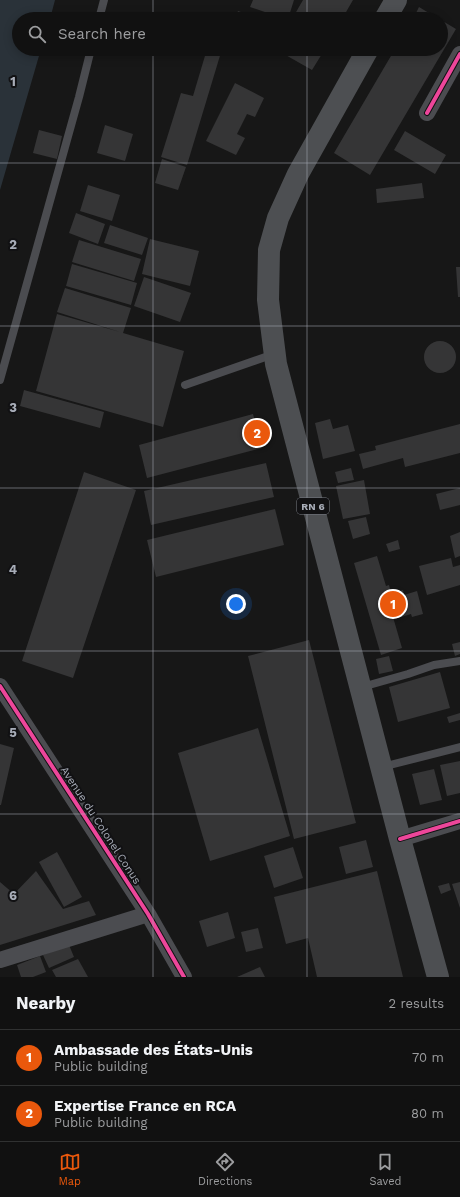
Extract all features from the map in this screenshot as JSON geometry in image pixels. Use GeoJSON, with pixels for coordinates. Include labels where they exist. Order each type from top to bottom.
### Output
{"type":"FeatureCollection","features":[{"type":"Feature","properties":{"kind":"main road"},"geometry":{"type":"LineString","coordinates":[[389,12],[396,0]]}},
{"type":"Feature","properties":{"kind":"main road","name":"RN 6"},"geometry":{"type":"LineString","coordinates":[[364,56],[298,174],[278,218],[269,250],[268,300],[276,364],[400,839],[438,977]]}},
{"type":"Feature","properties":{"kind":"street"},"geometry":{"type":"LineString","coordinates":[[427,113],[460,54]]}},
{"type":"Feature","properties":{"kind":"street","name":"Avenue du Colonel Conus"},"geometry":{"type":"LineString","coordinates":[[0,686],[148,914],[184,977]]}},
{"type":"Feature","properties":{"kind":"street"},"geometry":{"type":"LineString","coordinates":[[400,839],[460,821]]}},
{"type":"Feature","properties":{"kind":"street"},"geometry":{"type":"LineString","coordinates":[[0,960],[148,914]]}},
{"type":"Feature","properties":{"kind":"lane"},"geometry":{"type":"LineString","coordinates":[[101,12],[104,0]]}},
{"type":"Feature","properties":{"kind":"lane"},"geometry":{"type":"LineString","coordinates":[[0,380],[75,113],[89,56]]}},
{"type":"Feature","properties":{"kind":"lane"},"geometry":{"type":"LineString","coordinates":[[185,385],[275,354]]}},
{"type":"Feature","properties":{"kind":"lane"},"geometry":{"type":"LineString","coordinates":[[361,688],[434,665],[460,661]]}},
{"type":"Feature","properties":{"kind":"lane"},"geometry":{"type":"LineString","coordinates":[[382,767],[460,747]]}},
{"type":"Feature","properties":{"kind":"shaded area"},"geometry":{"type":"Polygon","coordinates":[[[0,0],[55,0],[52,12],[12,12],[12,56],[39,56],[0,190],[0,0]]]}},
{"type":"Feature","properties":{"kind":"building"},"geometry":{"type":"Polygon","coordinates":[[[253,0],[294,0],[290,12],[265,12],[250,7],[253,0]]]}},
{"type":"Feature","properties":{"kind":"building"},"geometry":{"type":"Polygon","coordinates":[[[303,0],[353,0],[346,12],[296,12],[303,0]]]}},
{"type":"Feature","properties":{"kind":"building"},"geometry":{"type":"Polygon","coordinates":[[[419,7],[427,12],[416,12],[419,7]]]}},
{"type":"Feature","properties":{"kind":"building"},"geometry":{"type":"Polygon","coordinates":[[[448,24],[456,29],[448,43],[448,24]]]}},
{"type":"Feature","properties":{"kind":"building"},"geometry":{"type":"Polygon","coordinates":[[[205,56],[220,56],[187,165],[161,157],[181,93],[193,96],[205,56]]]}},
{"type":"Feature","properties":{"kind":"building"},"geometry":{"type":"Polygon","coordinates":[[[287,56],[321,56],[312,70],[287,56]]]}},
{"type":"Feature","properties":{"kind":"building"},"geometry":{"type":"Polygon","coordinates":[[[391,56],[440,56],[370,175],[334,153],[391,56]]]}},
{"type":"Feature","properties":{"kind":"building"},"geometry":{"type":"Polygon","coordinates":[[[235,83],[264,98],[255,117],[247,114],[237,134],[245,138],[236,155],[206,141],[235,83]]]}},
{"type":"Feature","properties":{"kind":"building"},"geometry":{"type":"Polygon","coordinates":[[[105,125],[133,134],[125,161],[97,153],[105,125]]]}},
{"type":"Feature","properties":{"kind":"building"},"geometry":{"type":"Polygon","coordinates":[[[39,130],[62,136],[57,159],[33,153],[39,130]]]}},
{"type":"Feature","properties":{"kind":"building"},"geometry":{"type":"Polygon","coordinates":[[[405,131],[446,155],[435,174],[394,150],[405,131]]]}},
{"type":"Feature","properties":{"kind":"building"},"geometry":{"type":"Polygon","coordinates":[[[162,159],[186,167],[178,190],[155,183],[162,159]]]}},
{"type":"Feature","properties":{"kind":"building"},"geometry":{"type":"Polygon","coordinates":[[[422,183],[424,198],[377,203],[376,189],[422,183]]]}},
{"type":"Feature","properties":{"kind":"building"},"geometry":{"type":"Polygon","coordinates":[[[88,185],[120,195],[112,221],[80,211],[88,185]]]}},
{"type":"Feature","properties":{"kind":"building"},"geometry":{"type":"Polygon","coordinates":[[[76,213],[105,224],[98,244],[69,233],[76,213]]]}},
{"type":"Feature","properties":{"kind":"building"},"geometry":{"type":"Polygon","coordinates":[[[110,225],[148,238],[142,255],[104,243],[110,225]]]}},
{"type":"Feature","properties":{"kind":"building"},"geometry":{"type":"Polygon","coordinates":[[[150,239],[199,251],[190,286],[142,274],[150,239]]]}},
{"type":"Feature","properties":{"kind":"building"},"geometry":{"type":"Polygon","coordinates":[[[79,240],[141,259],[134,281],[72,262],[79,240]]]}},
{"type":"Feature","properties":{"kind":"building"},"geometry":{"type":"Polygon","coordinates":[[[72,264],[137,283],[131,305],[66,286],[72,264]]]}},
{"type":"Feature","properties":{"kind":"building"},"geometry":{"type":"Polygon","coordinates":[[[456,267],[460,267],[460,297],[458,297],[456,267]]]}},
{"type":"Feature","properties":{"kind":"building"},"geometry":{"type":"Polygon","coordinates":[[[144,277],[191,293],[180,322],[134,306],[144,277]]]}},
{"type":"Feature","properties":{"kind":"building"},"geometry":{"type":"Polygon","coordinates":[[[65,288],[131,308],[123,333],[184,351],[163,427],[36,391],[57,314],[120,332],[57,312],[65,288]]]}},
{"type":"Feature","properties":{"kind":"building"},"geometry":{"type":"Polygon","coordinates":[[[437,341],[443,341],[452,345],[456,357],[452,369],[443,373],[437,373],[428,369],[424,360],[424,354],[428,345],[437,341]]]}},
{"type":"Feature","properties":{"kind":"building"},"geometry":{"type":"Polygon","coordinates":[[[24,390],[104,412],[100,428],[20,406],[24,390]]]}},
{"type":"Feature","properties":{"kind":"building"},"geometry":{"type":"Polygon","coordinates":[[[253,414],[262,448],[147,478],[139,445],[253,414]]]}},
{"type":"Feature","properties":{"kind":"building"},"geometry":{"type":"Polygon","coordinates":[[[330,419],[333,429],[348,425],[355,451],[323,459],[315,423],[330,419]]]}},
{"type":"Feature","properties":{"kind":"building"},"geometry":{"type":"Polygon","coordinates":[[[460,424],[460,453],[405,467],[403,458],[363,469],[359,454],[376,450],[375,446],[460,424]]]}},
{"type":"Feature","properties":{"kind":"building"},"geometry":{"type":"Polygon","coordinates":[[[266,463],[274,497],[151,525],[144,491],[266,463]]]}},
{"type":"Feature","properties":{"kind":"building"},"geometry":{"type":"Polygon","coordinates":[[[351,468],[354,480],[338,483],[335,472],[351,468]]]}},
{"type":"Feature","properties":{"kind":"building"},"geometry":{"type":"Polygon","coordinates":[[[84,472],[136,490],[73,678],[22,661],[84,472]]]}},
{"type":"Feature","properties":{"kind":"building"},"geometry":{"type":"Polygon","coordinates":[[[364,480],[370,514],[343,519],[336,486],[364,480]]]}},
{"type":"Feature","properties":{"kind":"building"},"geometry":{"type":"Polygon","coordinates":[[[460,488],[460,505],[440,510],[436,494],[460,488]]]}},
{"type":"Feature","properties":{"kind":"building"},"geometry":{"type":"Polygon","coordinates":[[[275,509],[284,545],[156,577],[147,540],[275,509]]]}},
{"type":"Feature","properties":{"kind":"building"},"geometry":{"type":"Polygon","coordinates":[[[366,517],[370,534],[353,539],[348,521],[366,517]]]}},
{"type":"Feature","properties":{"kind":"building"},"geometry":{"type":"Polygon","coordinates":[[[460,532],[460,556],[455,558],[450,536],[460,532]]]}},
{"type":"Feature","properties":{"kind":"building"},"geometry":{"type":"Polygon","coordinates":[[[398,540],[400,549],[389,552],[386,544],[398,540]]]}},
{"type":"Feature","properties":{"kind":"building"},"geometry":{"type":"Polygon","coordinates":[[[377,556],[386,586],[389,585],[391,593],[403,590],[404,595],[417,591],[423,614],[412,617],[411,614],[398,618],[398,615],[393,617],[402,648],[381,655],[354,563],[377,556]]]}},
{"type":"Feature","properties":{"kind":"building"},"geometry":{"type":"Polygon","coordinates":[[[451,558],[453,567],[460,565],[460,585],[427,595],[419,566],[451,558]]]}},
{"type":"Feature","properties":{"kind":"building"},"geometry":{"type":"Polygon","coordinates":[[[309,640],[356,823],[294,839],[248,656],[309,640]]]}},
{"type":"Feature","properties":{"kind":"building"},"geometry":{"type":"Polygon","coordinates":[[[460,642],[460,654],[455,656],[452,644],[460,642]]]}},
{"type":"Feature","properties":{"kind":"building"},"geometry":{"type":"Polygon","coordinates":[[[389,656],[393,671],[379,674],[376,659],[389,656]]]}},
{"type":"Feature","properties":{"kind":"building"},"geometry":{"type":"Polygon","coordinates":[[[440,672],[450,708],[398,722],[389,687],[440,672]]]}},
{"type":"Feature","properties":{"kind":"building"},"geometry":{"type":"Polygon","coordinates":[[[460,713],[460,720],[449,723],[447,717],[460,713]]]}},
{"type":"Feature","properties":{"kind":"building"},"geometry":{"type":"Polygon","coordinates":[[[258,728],[290,836],[210,861],[178,753],[258,728]]]}},
{"type":"Feature","properties":{"kind":"building"},"geometry":{"type":"Polygon","coordinates":[[[0,744],[14,748],[1,805],[0,805],[0,744]]]}},
{"type":"Feature","properties":{"kind":"building"},"geometry":{"type":"Polygon","coordinates":[[[460,761],[460,793],[447,796],[440,765],[460,761]]]}},
{"type":"Feature","properties":{"kind":"building"},"geometry":{"type":"Polygon","coordinates":[[[434,769],[442,800],[420,805],[412,774],[434,769]]]}},
{"type":"Feature","properties":{"kind":"building"},"geometry":{"type":"Polygon","coordinates":[[[366,840],[373,867],[346,874],[339,847],[366,840]]]}},
{"type":"Feature","properties":{"kind":"building"},"geometry":{"type":"Polygon","coordinates":[[[293,847],[303,878],[274,888],[264,856],[293,847]]]}},
{"type":"Feature","properties":{"kind":"building"},"geometry":{"type":"Polygon","coordinates":[[[57,852],[82,897],[64,907],[39,862],[57,852]]]}},
{"type":"Feature","properties":{"kind":"building"},"geometry":{"type":"Polygon","coordinates":[[[36,871],[63,909],[89,901],[96,915],[0,945],[0,882],[14,894],[36,871]]]}},
{"type":"Feature","properties":{"kind":"building"},"geometry":{"type":"Polygon","coordinates":[[[377,871],[403,977],[317,977],[308,938],[286,944],[274,897],[377,871]]]}},
{"type":"Feature","properties":{"kind":"building"},"geometry":{"type":"Polygon","coordinates":[[[460,882],[460,908],[452,884],[460,882]]]}},
{"type":"Feature","properties":{"kind":"building"},"geometry":{"type":"Polygon","coordinates":[[[449,883],[451,890],[441,894],[438,886],[449,883]]]}},
{"type":"Feature","properties":{"kind":"building"},"geometry":{"type":"Polygon","coordinates":[[[228,912],[235,938],[207,947],[199,921],[228,912]]]}},
{"type":"Feature","properties":{"kind":"building"},"geometry":{"type":"Polygon","coordinates":[[[258,928],[263,948],[246,952],[241,932],[258,928]]]}},
{"type":"Feature","properties":{"kind":"building"},"geometry":{"type":"Polygon","coordinates":[[[69,945],[74,957],[49,968],[43,955],[69,945]]]}},
{"type":"Feature","properties":{"kind":"building"},"geometry":{"type":"Polygon","coordinates":[[[40,956],[46,972],[33,977],[21,977],[17,965],[40,956]]]}},
{"type":"Feature","properties":{"kind":"building"},"geometry":{"type":"Polygon","coordinates":[[[78,959],[88,977],[56,977],[52,970],[78,959]]]}},
{"type":"Feature","properties":{"kind":"building"},"geometry":{"type":"Polygon","coordinates":[[[260,967],[265,977],[237,977],[260,967]]]}},
{"type":"Feature","properties":{"kind":"cycle path"},"geometry":{"type":"LineString","coordinates":[[427,113],[460,54]]}},
{"type":"Feature","properties":{"kind":"cycle path"},"geometry":{"type":"LineString","coordinates":[[0,686],[148,914],[184,977]]}},
{"type":"Feature","properties":{"kind":"cycle path"},"geometry":{"type":"LineString","coordinates":[[400,839],[460,821]]}},
{"type":"Feature","properties":{"kind":"place","name":"Expertise France en RCA"},"geometry":{"type":"Point","coordinates":[257,433]}},
{"type":"Feature","properties":{"kind":"place","name":"Ambassade des États-Unis"},"geometry":{"type":"Point","coordinates":[393,604]}}]}
